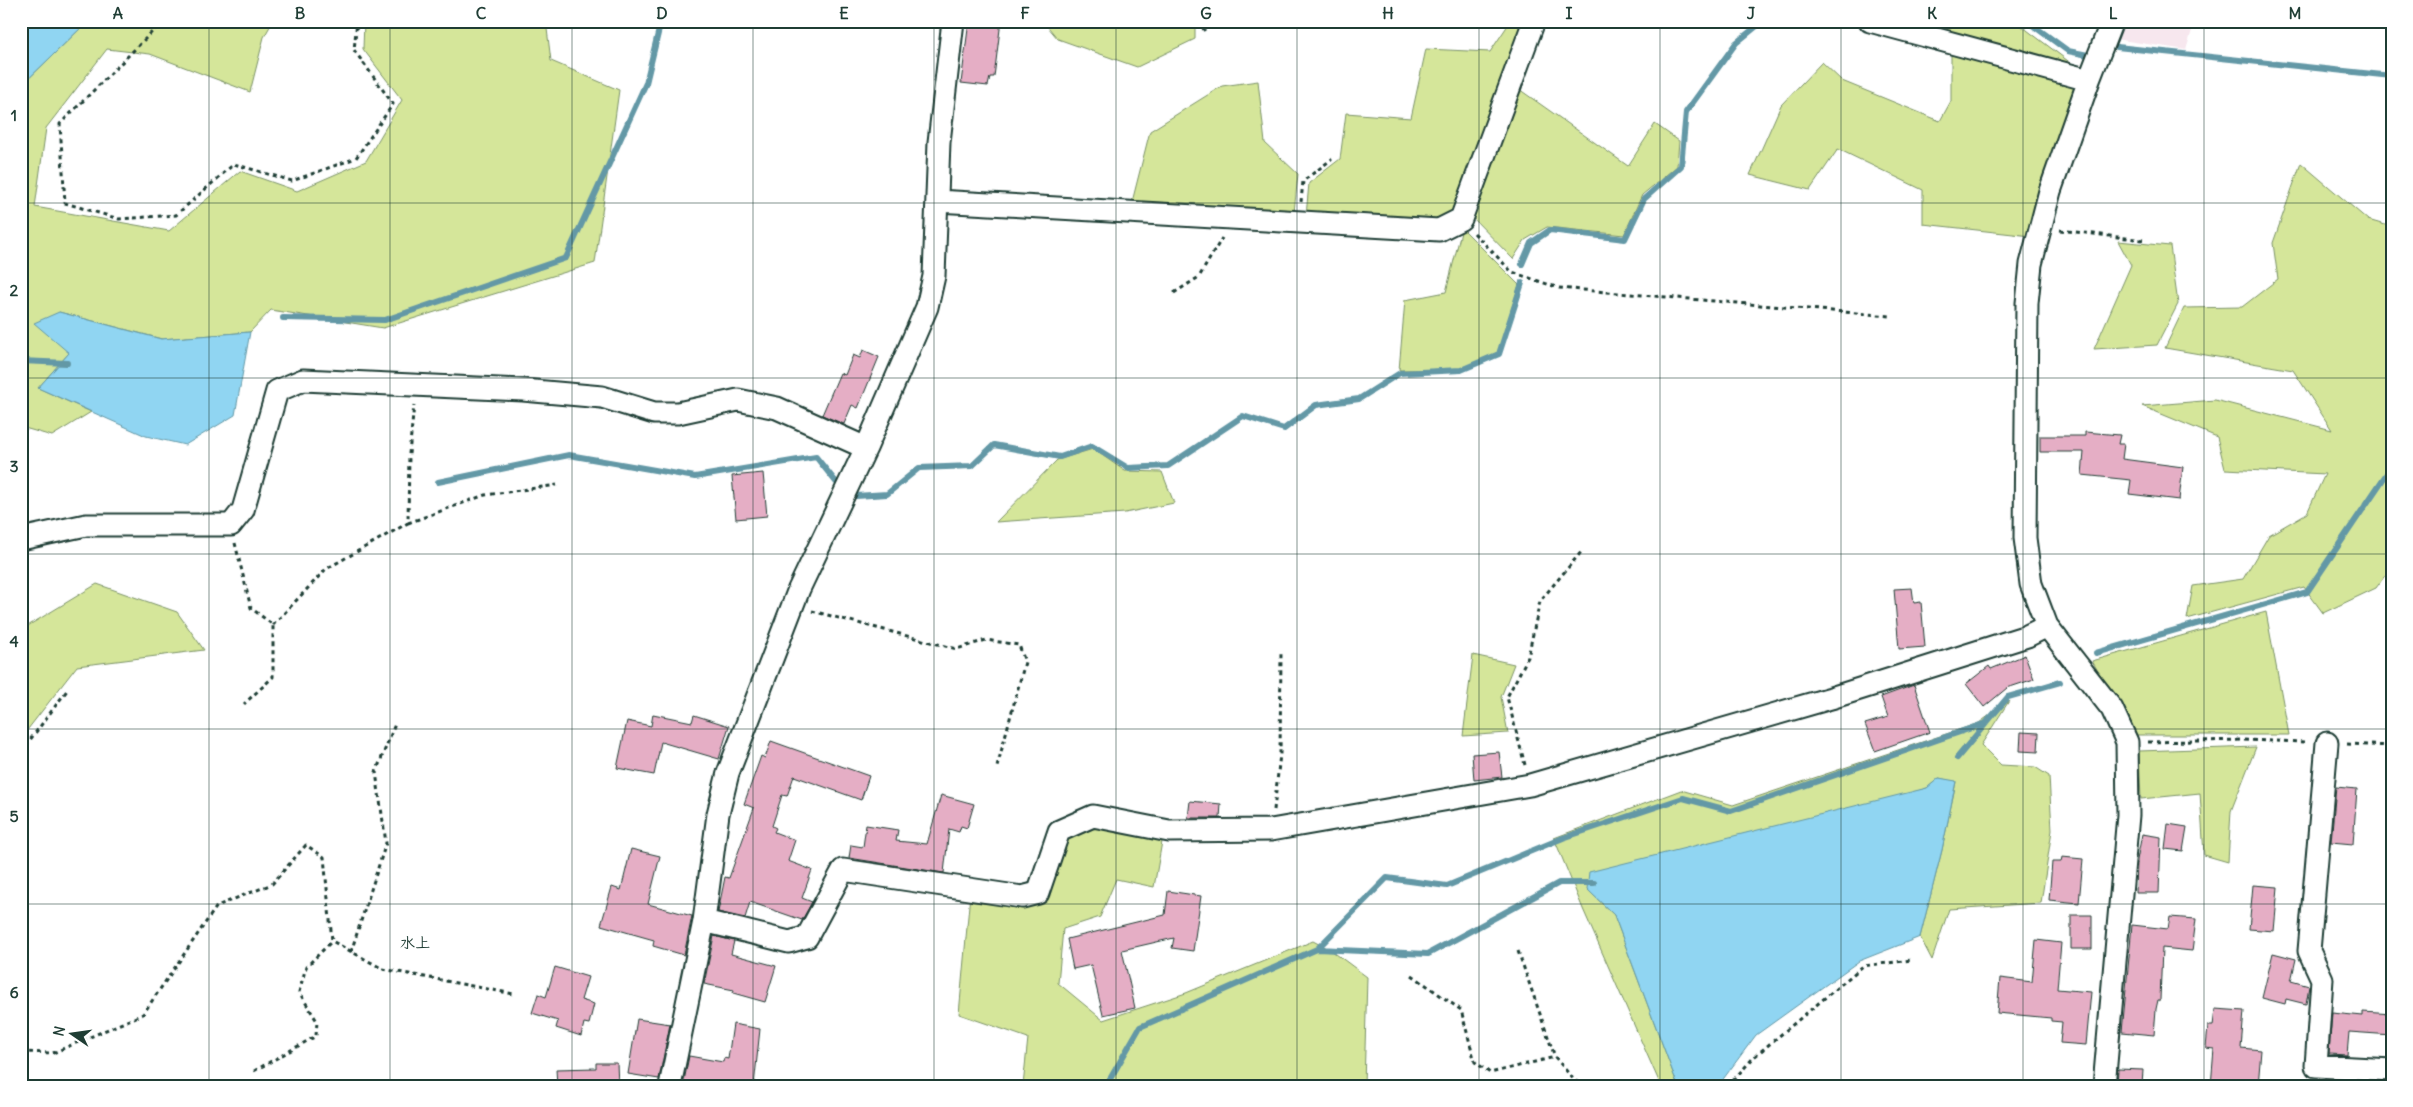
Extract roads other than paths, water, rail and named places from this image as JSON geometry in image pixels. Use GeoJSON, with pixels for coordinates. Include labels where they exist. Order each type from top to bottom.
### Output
{"type":"FeatureCollection","features":[{"type":"Feature","properties":{"kind":"street"},"geometry":{"type":"LineString","coordinates":[[670,1086],[704,921],[718,814],[728,773],[792,605],[866,448],[927,307],[934,276],[939,142],[953,21]]}},
{"type":"Feature","properties":{"kind":"street"},"geometry":{"type":"LineString","coordinates":[[937,201],[1439,230],[1461,219],[1534,21]]}},
{"type":"Feature","properties":{"kind":"street"},"geometry":{"type":"LineString","coordinates":[[1870,21],[2089,80]]}},
{"type":"Feature","properties":{"kind":"street"},"geometry":{"type":"LineString","coordinates":[[2104,1086],[2128,815],[2127,742],[2112,709],[2048,626],[2031,584],[2025,538],[2027,303],[2030,264],[2039,227],[2089,80],[2112,21]]}},
{"type":"Feature","properties":{"kind":"street"},"geometry":{"type":"LineString","coordinates":[[21,539],[86,525],[230,525],[243,510],[277,390],[303,380],[523,390],[602,397],[654,413],[678,413],[738,400],[777,408],[866,448]]}},
{"type":"Feature","properties":{"kind":"street"},"geometry":{"type":"LineString","coordinates":[[704,921],[788,942],[807,937],[843,870],[1022,897],[1038,892],[1060,831],[1093,816],[1169,831],[1271,830],[1530,785],[1832,698],[2027,636],[2048,626]]}},
{"type":"Feature","properties":{"kind":"street"},"geometry":{"type":"LineString","coordinates":[[2327,743],[2309,951],[2322,979],[2316,1066],[2392,1070]]}},
{"type":"Feature","properties":{"kind":"water"},"geometry":{"type":"Polygon","coordinates":[[[21,21],[88,21],[21,86],[21,21]]]}},
{"type":"Feature","properties":{"kind":"water"},"geometry":{"type":"Polygon","coordinates":[[[59,312],[161,339],[250,332],[235,415],[185,445],[146,436],[38,388],[69,353],[34,323],[59,312]]]}},
{"type":"Feature","properties":{"kind":"water"},"geometry":{"type":"Polygon","coordinates":[[[1939,778],[1956,781],[1942,850],[1920,937],[1859,961],[1756,1035],[1718,1086],[1678,1086],[1614,915],[1587,889],[1589,872],[1927,788],[1939,778]]]}},
{"type":"Feature","properties":{"kind":"waterway"},"geometry":{"type":"LineString","coordinates":[[283,318],[385,320],[566,258],[646,83],[661,21]]}},
{"type":"Feature","properties":{"kind":"waterway"},"geometry":{"type":"LineString","coordinates":[[1522,264],[1531,243],[1550,230],[1625,239],[1644,199],[1681,166],[1686,112],[1736,43],[1763,21]]}},
{"type":"Feature","properties":{"kind":"waterway"},"geometry":{"type":"LineString","coordinates":[[2027,21],[2068,51],[2088,55]]}},
{"type":"Feature","properties":{"kind":"waterway"},"geometry":{"type":"LineString","coordinates":[[2117,47],[2392,76]]}},
{"type":"Feature","properties":{"kind":"waterway"},"geometry":{"type":"LineString","coordinates":[[856,496],[887,494],[919,468],[972,466],[994,445],[1060,457],[1092,446],[1128,468],[1168,466],[1243,416],[1284,429],[1316,405],[1359,399],[1400,373],[1461,370],[1499,354],[1522,283]]}},
{"type":"Feature","properties":{"kind":"waterway"},"geometry":{"type":"LineString","coordinates":[[21,361],[67,363]]}},
{"type":"Feature","properties":{"kind":"waterway"},"geometry":{"type":"LineString","coordinates":[[438,482],[569,455],[695,477],[816,457],[836,482]]}},
{"type":"Feature","properties":{"kind":"waterway"},"geometry":{"type":"LineString","coordinates":[[2096,653],[2307,592],[2392,466]]}},
{"type":"Feature","properties":{"kind":"waterway"},"geometry":{"type":"LineString","coordinates":[[1957,758],[2008,697],[2060,682]]}},
{"type":"Feature","properties":{"kind":"waterway"},"geometry":{"type":"LineString","coordinates":[[1317,949],[1387,878],[1447,886],[1563,838],[1683,798],[1731,811],[1986,723]]}},
{"type":"Feature","properties":{"kind":"waterway"},"geometry":{"type":"LineString","coordinates":[[1106,1086],[1140,1027],[1317,949],[1428,954],[1559,883],[1594,883]]}},
{"type":"Feature","properties":{"kind":"district","name":"水上"},"geometry":{"type":"Point","coordinates":[415,942]}}]}
